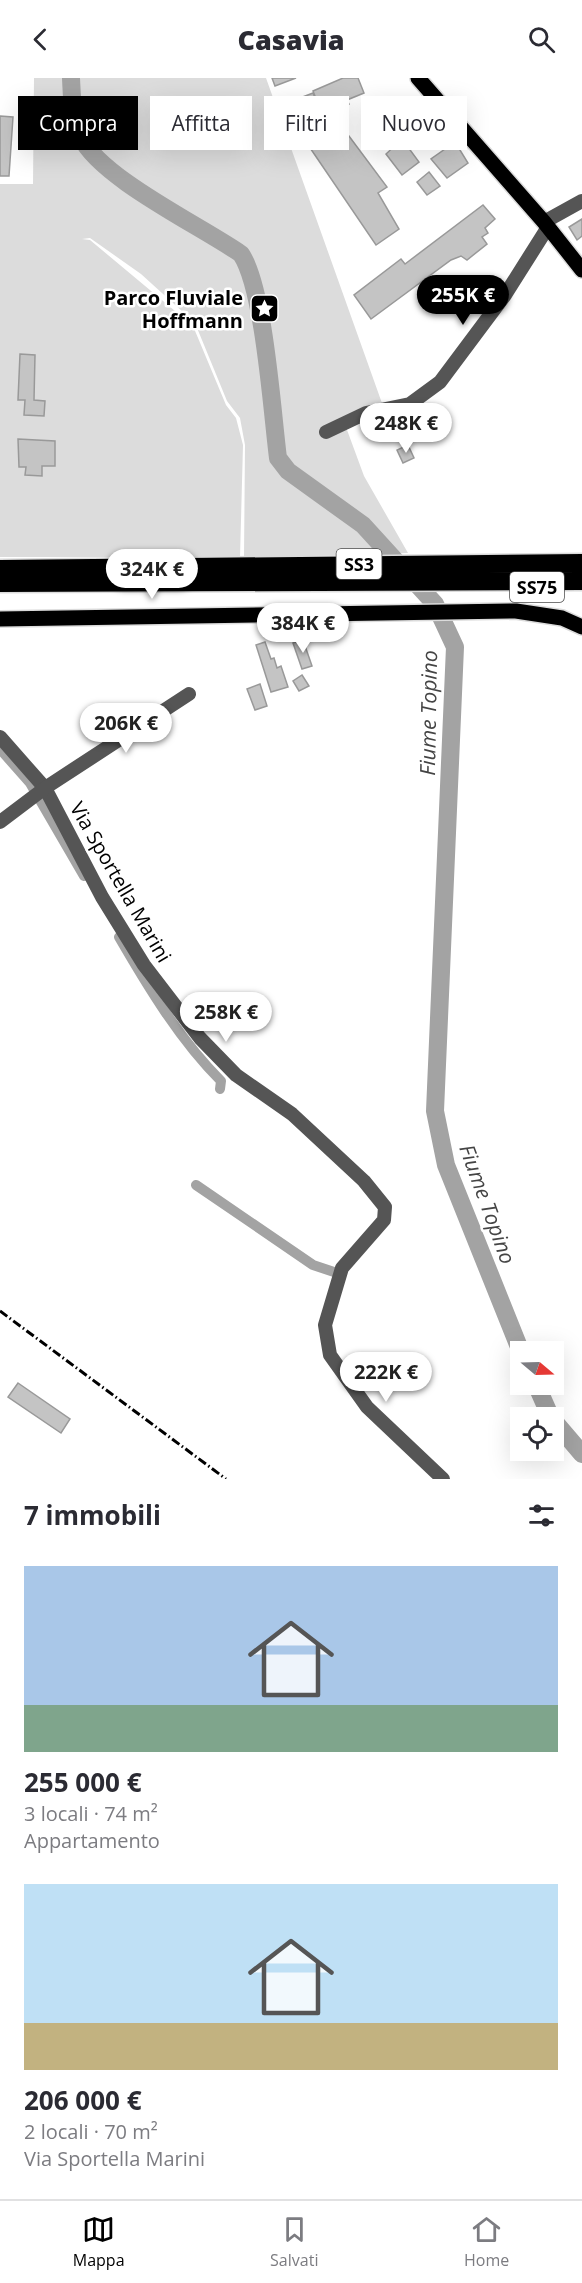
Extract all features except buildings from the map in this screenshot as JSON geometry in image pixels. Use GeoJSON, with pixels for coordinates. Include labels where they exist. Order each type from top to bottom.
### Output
{"type":"FeatureCollection","features":[{"type":"Feature","properties":{"kind":"highway","name":"SS75"},"geometry":{"type":"LineString","coordinates":[[485,563],[519,559],[582,557]]}},
{"type":"Feature","properties":{"kind":"highway","name":"SS3"},"geometry":{"type":"LineString","coordinates":[[0,568],[582,563]]}},
{"type":"Feature","properties":{"kind":"highway","name":"SS75"},"geometry":{"type":"LineString","coordinates":[[485,582],[582,591]]}},
{"type":"Feature","properties":{"kind":"highway","name":"SS3"},"geometry":{"type":"LineString","coordinates":[[0,583],[582,582]]}},
{"type":"Feature","properties":{"kind":"main road"},"geometry":{"type":"LineString","coordinates":[[418,78],[546,224],[582,270]]}},
{"type":"Feature","properties":{"kind":"main road"},"geometry":{"type":"LineString","coordinates":[[0,620],[516,611],[562,618],[582,627]]}},
{"type":"Feature","properties":{"kind":"street"},"geometry":{"type":"LineString","coordinates":[[326,432],[366,413],[410,404],[440,382],[505,296],[546,224],[582,201]]}},
{"type":"Feature","properties":{"kind":"street"},"geometry":{"type":"LineString","coordinates":[[0,822],[44,789],[189,694]]}},
{"type":"Feature","properties":{"kind":"street","name":"Via Sportella Marini"},"geometry":{"type":"LineString","coordinates":[[0,737],[44,789],[102,897],[144,965],[200,1038],[236,1075],[292,1114],[364,1181],[385,1207],[384,1220],[342,1268],[325,1325],[330,1355],[367,1407],[443,1479]]}},
{"type":"Feature","properties":{"kind":"shaded area"},"geometry":{"type":"Polygon","coordinates":[[[34,78],[266,78],[272,96],[264,96],[264,150],[292,150],[383,406],[343,419],[364,476],[408,553],[244,558],[245,445],[240,418],[227,401],[195,323],[141,274],[90,238],[82,239],[90,240],[193,326],[226,405],[236,418],[243,445],[240,557],[0,557],[0,184],[33,184],[33,150],[138,150],[138,96],[34,96],[34,78]]]}},
{"type":"Feature","properties":{"kind":"waterway","name":"Fiume Topino"},"geometry":{"type":"LineString","coordinates":[[71,78],[76,123],[81,137],[92,153],[129,185],[241,254],[256,294],[261,321],[278,458],[288,471],[363,525],[435,604],[455,647],[435,1111],[446,1165],[517,1341]]}},
{"type":"Feature","properties":{"kind":"waterway"},"geometry":{"type":"LineString","coordinates":[[0,749],[30,783],[84,876]]}},
{"type":"Feature","properties":{"kind":"waterway"},"geometry":{"type":"LineString","coordinates":[[119,937],[178,1031],[221,1081],[220,1089]]}},
{"type":"Feature","properties":{"kind":"waterway"},"geometry":{"type":"LineString","coordinates":[[196,1185],[313,1265],[334,1272]]}},
{"type":"Feature","properties":{"kind":"waterway","name":"Fiume Topino"},"geometry":{"type":"LineString","coordinates":[[541,1395],[546,1407]]}},
{"type":"Feature","properties":{"kind":"waterway","name":"Fiume Topino"},"geometry":{"type":"LineString","coordinates":[[564,1433],[582,1454]]}},
{"type":"Feature","properties":{"kind":"railway"},"geometry":{"type":"LineString","coordinates":[[0,1311],[226,1479]]}},
{"type":"Feature","properties":{"kind":"place","name":"Parco Fluviale Hoffmann"},"geometry":{"type":"Point","coordinates":[264,308]}}]}
